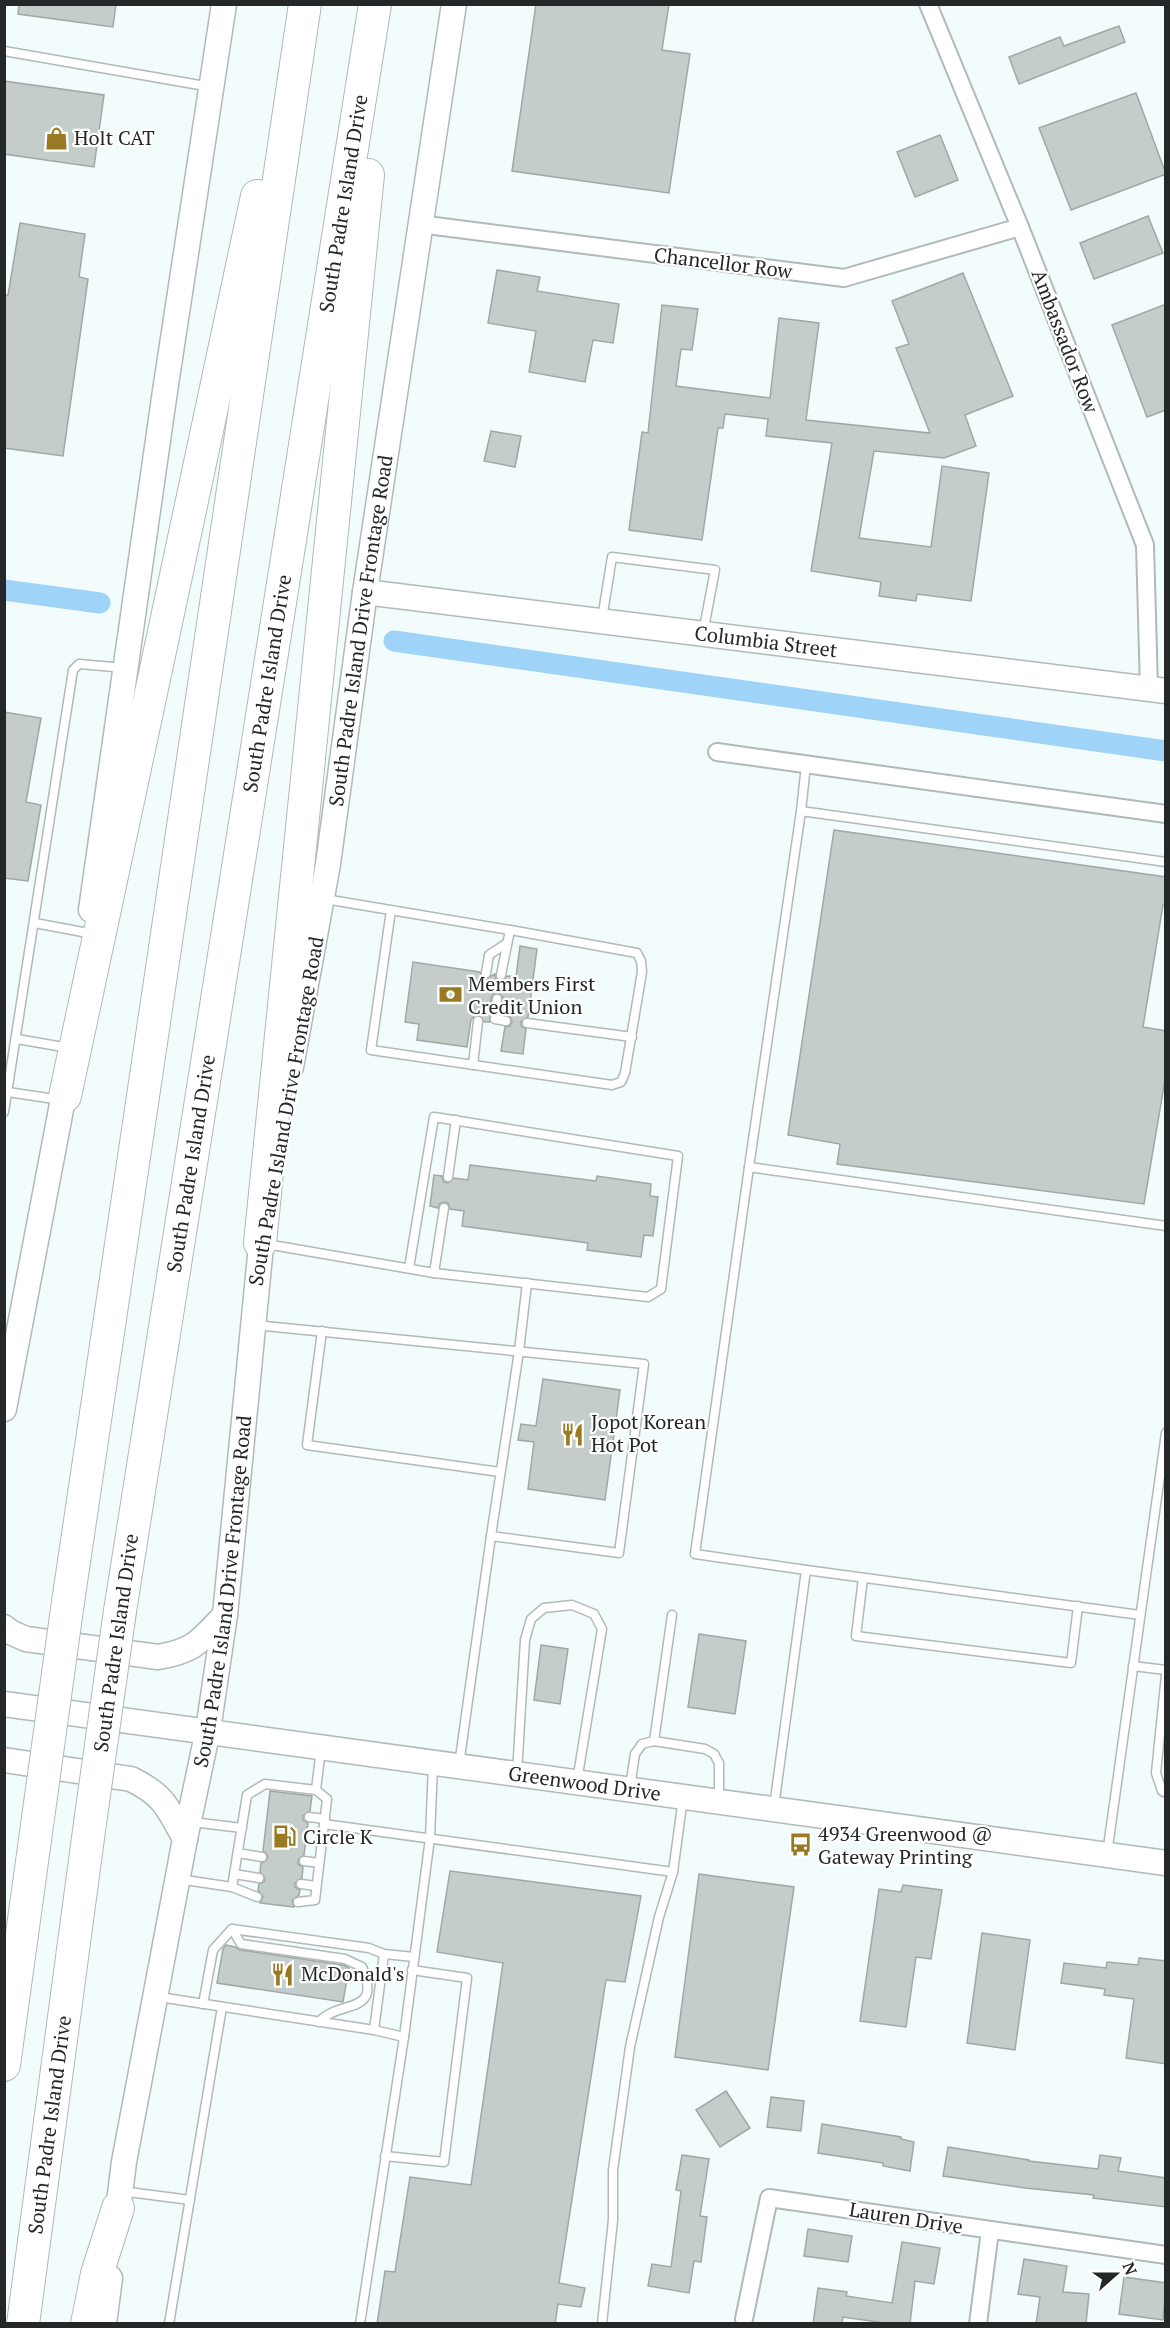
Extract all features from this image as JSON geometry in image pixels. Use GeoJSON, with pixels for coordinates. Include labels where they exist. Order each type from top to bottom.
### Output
{"type":"FeatureCollection","features":[{"type":"Feature","properties":{"kind":"highway"},"geometry":{"type":"LineString","coordinates":[[64,1098],[297,4]]}},
{"type":"Feature","properties":{"kind":"highway"},"geometry":{"type":"LineString","coordinates":[[4,2065],[68,1602],[305,4]]}},
{"type":"Feature","properties":{"kind":"highway","name":"South Padre Island Drive"},"geometry":{"type":"LineString","coordinates":[[23,2324],[120,1611],[375,4]]}},
{"type":"Feature","properties":{"kind":"highway"},"geometry":{"type":"LineString","coordinates":[[260,1243],[385,4]]}},
{"type":"Feature","properties":{"kind":"highway"},"geometry":{"type":"LineString","coordinates":[[87,2324],[97,2274],[120,2200]]}},
{"type":"Feature","properties":{"kind":"main road"},"geometry":{"type":"LineString","coordinates":[[4,1409],[17,1323],[64,1098],[125,668],[224,4]]}},
{"type":"Feature","properties":{"kind":"main road","name":"South Padre Island Drive Frontage Road"},"geometry":{"type":"LineString","coordinates":[[104,2324],[124,2162],[208,1730],[225,1615],[260,1243],[322,898],[419,224],[454,4]]}},
{"type":"Feature","properties":{"kind":"main road","name":"Columbia Street"},"geometry":{"type":"LineString","coordinates":[[365,592],[1157,690]]}},
{"type":"Feature","properties":{"kind":"main road"},"geometry":{"type":"LineString","coordinates":[[4,1627],[26,1639],[158,1657],[180,1654],[197,1644],[225,1615]]}},
{"type":"Feature","properties":{"kind":"main road","name":"Greenwood Drive"},"geometry":{"type":"LineString","coordinates":[[4,1704],[208,1730],[1166,1863]]}},
{"type":"Feature","properties":{"kind":"main road"},"geometry":{"type":"LineString","coordinates":[[4,1760],[131,1779],[150,1788],[163,1799],[187,1830]]}},
{"type":"Feature","properties":{"kind":"street","name":"Ambassador Row"},"geometry":{"type":"LineString","coordinates":[[928,4],[1020,227],[1145,545],[1157,690]]}},
{"type":"Feature","properties":{"kind":"street","name":"Chancellor Row"},"geometry":{"type":"LineString","coordinates":[[419,224],[844,278],[1020,227]]}},
{"type":"Feature","properties":{"kind":"street"},"geometry":{"type":"LineString","coordinates":[[717,753],[1166,814]]}},
{"type":"Feature","properties":{"kind":"street","name":"Lauren Drive"},"geometry":{"type":"LineString","coordinates":[[744,2319],[769,2198],[990,2231],[1166,2254]]}},
{"type":"Feature","properties":{"kind":"street"},"geometry":{"type":"LineString","coordinates":[[978,2324],[990,2231]]}},
{"type":"Feature","properties":{"kind":"lane"},"geometry":{"type":"LineString","coordinates":[[4,51],[211,87]]}},
{"type":"Feature","properties":{"kind":"lane"},"geometry":{"type":"LineString","coordinates":[[602,621],[612,557],[715,570],[703,633]]}},
{"type":"Feature","properties":{"kind":"lane"},"geometry":{"type":"LineString","coordinates":[[4,1112],[73,670],[80,664],[125,668]]}},
{"type":"Feature","properties":{"kind":"lane"},"geometry":{"type":"LineString","coordinates":[[806,765],[695,1554],[1140,1615]]}},
{"type":"Feature","properties":{"kind":"lane"},"geometry":{"type":"LineString","coordinates":[[801,811],[1166,862]]}},
{"type":"Feature","properties":{"kind":"lane"},"geometry":{"type":"LineString","coordinates":[[322,898],[510,930],[637,953],[641,961],[642,972],[632,1037],[621,1082],[612,1085],[370,1050],[391,910]]}},
{"type":"Feature","properties":{"kind":"lane"},"geometry":{"type":"LineString","coordinates":[[34,923],[88,933]]}},
{"type":"Feature","properties":{"kind":"lane"},"geometry":{"type":"LineString","coordinates":[[501,975],[510,930]]}},
{"type":"Feature","properties":{"kind":"lane"},"geometry":{"type":"LineString","coordinates":[[486,973],[489,955],[507,943]]}},
{"type":"Feature","properties":{"kind":"lane"},"geometry":{"type":"LineString","coordinates":[[497,999],[495,1019],[506,1021]]}},
{"type":"Feature","properties":{"kind":"lane"},"geometry":{"type":"LineString","coordinates":[[473,1065],[478,1021]]}},
{"type":"Feature","properties":{"kind":"lane"},"geometry":{"type":"LineString","coordinates":[[527,1023],[632,1037]]}},
{"type":"Feature","properties":{"kind":"lane"},"geometry":{"type":"LineString","coordinates":[[17,1039],[71,1048]]}},
{"type":"Feature","properties":{"kind":"lane"},"geometry":{"type":"LineString","coordinates":[[8,1092],[64,1098]]}},
{"type":"Feature","properties":{"kind":"lane"},"geometry":{"type":"LineString","coordinates":[[260,1243],[409,1269],[434,1273],[648,1297],[661,1289],[678,1156],[434,1117],[409,1269]]}},
{"type":"Feature","properties":{"kind":"lane"},"geometry":{"type":"LineString","coordinates":[[448,1177],[456,1120]]}},
{"type":"Feature","properties":{"kind":"lane"},"geometry":{"type":"LineString","coordinates":[[748,1167],[1166,1226]]}},
{"type":"Feature","properties":{"kind":"lane"},"geometry":{"type":"LineString","coordinates":[[434,1273],[444,1208]]}},
{"type":"Feature","properties":{"kind":"lane"},"geometry":{"type":"LineString","coordinates":[[459,1765],[527,1283]]}},
{"type":"Feature","properties":{"kind":"lane"},"geometry":{"type":"LineString","coordinates":[[252,1324],[644,1364],[619,1553],[491,1536]]}},
{"type":"Feature","properties":{"kind":"lane"},"geometry":{"type":"LineString","coordinates":[[322,1331],[307,1445],[500,1472]]}},
{"type":"Feature","properties":{"kind":"lane"},"geometry":{"type":"LineString","coordinates":[[1107,1854],[1166,1433]]}},
{"type":"Feature","properties":{"kind":"lane"},"geometry":{"type":"LineString","coordinates":[[773,1808],[806,1570]]}},
{"type":"Feature","properties":{"kind":"lane"},"geometry":{"type":"LineString","coordinates":[[863,1578],[856,1636],[1071,1663],[1078,1606]]}},
{"type":"Feature","properties":{"kind":"lane"},"geometry":{"type":"LineString","coordinates":[[517,1773],[525,1640],[531,1619],[544,1608],[572,1605],[594,1614],[602,1629],[577,1782]]}},
{"type":"Feature","properties":{"kind":"lane"},"geometry":{"type":"LineString","coordinates":[[654,1741],[672,1615]]}},
{"type":"Feature","properties":{"kind":"lane"},"geometry":{"type":"LineString","coordinates":[[1133,1666],[1166,1670]]}},
{"type":"Feature","properties":{"kind":"lane"},"geometry":{"type":"LineString","coordinates":[[1166,1675],[1156,1773],[1162,1791],[1166,1792]]}},
{"type":"Feature","properties":{"kind":"lane"},"geometry":{"type":"LineString","coordinates":[[629,1789],[635,1754],[642,1744],[654,1741],[705,1749],[714,1754],[719,1763],[719,1801]]}},
{"type":"Feature","properties":{"kind":"lane"},"geometry":{"type":"LineString","coordinates":[[316,1790],[321,1746]]}},
{"type":"Feature","properties":{"kind":"lane"},"geometry":{"type":"LineString","coordinates":[[360,2324],[404,2037],[430,1838],[433,1761]]}},
{"type":"Feature","properties":{"kind":"lane"},"geometry":{"type":"LineString","coordinates":[[1156,1773],[1166,1767]]}},
{"type":"Feature","properties":{"kind":"lane"},"geometry":{"type":"LineString","coordinates":[[232,1887],[247,1795],[265,1784],[316,1790],[327,1799],[315,1900],[298,1902]]}},
{"type":"Feature","properties":{"kind":"lane"},"geometry":{"type":"LineString","coordinates":[[602,2324],[613,2220],[613,2170],[630,2047],[659,1917],[673,1872],[683,1796]]}},
{"type":"Feature","properties":{"kind":"lane"},"geometry":{"type":"LineString","coordinates":[[309,1817],[324,1822],[673,1872]]}},
{"type":"Feature","properties":{"kind":"lane"},"geometry":{"type":"LineString","coordinates":[[187,1830],[242,1828]]}},
{"type":"Feature","properties":{"kind":"lane"},"geometry":{"type":"LineString","coordinates":[[238,1853],[262,1857]]}},
{"type":"Feature","properties":{"kind":"lane"},"geometry":{"type":"LineString","coordinates":[[304,1861],[319,1863]]}},
{"type":"Feature","properties":{"kind":"lane"},"geometry":{"type":"LineString","coordinates":[[234,1874],[259,1878]]}},
{"type":"Feature","properties":{"kind":"lane"},"geometry":{"type":"LineString","coordinates":[[178,1879],[232,1887],[257,1897]]}},
{"type":"Feature","properties":{"kind":"lane"},"geometry":{"type":"LineString","coordinates":[[301,1884],[316,1886]]}},
{"type":"Feature","properties":{"kind":"lane"},"geometry":{"type":"LineString","coordinates":[[232,1929],[369,1948],[384,1954],[414,1957]]}},
{"type":"Feature","properties":{"kind":"lane"},"geometry":{"type":"LineString","coordinates":[[204,2004],[213,1950],[232,1929]]}},
{"type":"Feature","properties":{"kind":"lane"},"geometry":{"type":"LineString","coordinates":[[232,1929],[241,1944],[345,1959],[362,1967],[368,1982],[366,1998],[358,2005],[327,2013],[319,2022]]}},
{"type":"Feature","properties":{"kind":"lane"},"geometry":{"type":"LineString","coordinates":[[374,2030],[384,1954]]}},
{"type":"Feature","properties":{"kind":"lane"},"geometry":{"type":"LineString","coordinates":[[385,2156],[444,2162],[467,1978],[412,1970]]}},
{"type":"Feature","properties":{"kind":"lane"},"geometry":{"type":"LineString","coordinates":[[155,1996],[374,2030],[404,2037]]}},
{"type":"Feature","properties":{"kind":"lane"},"geometry":{"type":"LineString","coordinates":[[169,2324],[222,2007]]}},
{"type":"Feature","properties":{"kind":"lane"},"geometry":{"type":"LineString","coordinates":[[120,2200],[190,2200]]}},
{"type":"Feature","properties":{"kind":"building"},"geometry":{"type":"Polygon","coordinates":[[[19,4],[116,4],[113,27],[18,14],[19,4]]]}},
{"type":"Feature","properties":{"kind":"building"},"geometry":{"type":"Polygon","coordinates":[[[536,4],[669,4],[662,50],[690,54],[669,193],[512,171],[536,4]]]}},
{"type":"Feature","properties":{"kind":"building"},"geometry":{"type":"Polygon","coordinates":[[[1119,26],[1125,42],[1019,84],[1009,57],[1060,37],[1064,46],[1119,26]]]}},
{"type":"Feature","properties":{"kind":"building"},"geometry":{"type":"Polygon","coordinates":[[[4,81],[104,95],[94,167],[4,154],[4,81]]]}},
{"type":"Feature","properties":{"kind":"building"},"geometry":{"type":"Polygon","coordinates":[[[1136,93],[1166,174],[1071,210],[1039,128],[1136,93]]]}},
{"type":"Feature","properties":{"kind":"building"},"geometry":{"type":"Polygon","coordinates":[[[940,135],[958,180],[915,197],[897,152],[940,135]]]}},
{"type":"Feature","properties":{"kind":"building"},"geometry":{"type":"Polygon","coordinates":[[[1148,216],[1163,253],[1094,279],[1080,243],[1148,216]]]}},
{"type":"Feature","properties":{"kind":"building"},"geometry":{"type":"Polygon","coordinates":[[[20,223],[85,234],[79,277],[88,279],[63,456],[4,448],[4,295],[8,295],[20,223]]]}},
{"type":"Feature","properties":{"kind":"building"},"geometry":{"type":"Polygon","coordinates":[[[497,270],[540,277],[537,291],[619,304],[613,343],[593,340],[585,382],[529,372],[536,331],[488,323],[497,270]]]}},
{"type":"Feature","properties":{"kind":"building"},"geometry":{"type":"Polygon","coordinates":[[[963,273],[1013,396],[965,415],[976,446],[944,458],[874,451],[859,538],[931,547],[942,466],[989,473],[971,601],[917,594],[916,601],[879,596],[881,582],[811,571],[832,443],[766,436],[768,419],[725,414],[723,428],[718,428],[702,540],[629,530],[642,432],[648,433],[662,305],[698,309],[692,350],[681,349],[676,386],[770,398],[779,318],[819,323],[806,420],[930,433],[896,348],[909,344],[892,301],[963,273]]]}},
{"type":"Feature","properties":{"kind":"building"},"geometry":{"type":"Polygon","coordinates":[[[1166,304],[1166,410],[1147,417],[1112,325],[1166,304]]]}},
{"type":"Feature","properties":{"kind":"building"},"geometry":{"type":"Polygon","coordinates":[[[491,431],[521,436],[515,467],[484,461],[491,431]]]}},
{"type":"Feature","properties":{"kind":"building"},"geometry":{"type":"Polygon","coordinates":[[[4,712],[41,718],[26,802],[41,805],[28,881],[4,878],[4,712]]]}},
{"type":"Feature","properties":{"kind":"building"},"geometry":{"type":"Polygon","coordinates":[[[834,830],[1166,877],[1166,905],[1163,905],[1143,1027],[1166,1031],[1166,1074],[1144,1204],[837,1164],[840,1144],[788,1135],[834,830]]]}},
{"type":"Feature","properties":{"kind":"building"},"geometry":{"type":"Polygon","coordinates":[[[520,946],[537,949],[528,1017],[521,1022],[521,1026],[526,1029],[523,1054],[501,1051],[505,1027],[510,1026],[512,1022],[510,1016],[502,1014],[503,997],[498,993],[494,993],[491,998],[490,1022],[484,1022],[479,1015],[475,1015],[471,1020],[467,1047],[417,1040],[419,1024],[405,1022],[413,962],[480,972],[486,979],[495,974],[496,979],[502,981],[507,976],[516,977],[520,946]]]}},
{"type":"Feature","properties":{"kind":"building"},"geometry":{"type":"Polygon","coordinates":[[[470,1165],[596,1181],[597,1176],[651,1184],[650,1196],[658,1197],[653,1236],[644,1235],[641,1257],[587,1250],[588,1243],[462,1226],[464,1211],[450,1209],[448,1203],[444,1202],[439,1204],[438,1208],[430,1206],[434,1175],[442,1176],[444,1182],[448,1183],[454,1178],[468,1180],[470,1165]]]}},
{"type":"Feature","properties":{"kind":"building"},"geometry":{"type":"Polygon","coordinates":[[[543,1379],[620,1390],[605,1500],[528,1489],[534,1442],[518,1440],[521,1424],[536,1426],[543,1379]]]}},
{"type":"Feature","properties":{"kind":"building"},"geometry":{"type":"Polygon","coordinates":[[[699,1634],[746,1641],[735,1714],[688,1707],[699,1634]]]}},
{"type":"Feature","properties":{"kind":"building"},"geometry":{"type":"Polygon","coordinates":[[[541,1645],[568,1649],[560,1704],[534,1700],[541,1645]]]}},
{"type":"Feature","properties":{"kind":"building","name":"Circle K"},"geometry":{"type":"Polygon","coordinates":[[[270,1791],[312,1796],[310,1811],[303,1816],[303,1820],[308,1823],[304,1855],[298,1860],[298,1864],[303,1867],[302,1878],[295,1883],[295,1887],[300,1890],[299,1895],[292,1900],[294,1907],[260,1903],[263,1897],[258,1890],[259,1884],[264,1882],[265,1878],[260,1872],[261,1863],[268,1857],[263,1851],[270,1791]]]}},
{"type":"Feature","properties":{"kind":"building"},"geometry":{"type":"Polygon","coordinates":[[[450,1871],[641,1896],[625,1982],[606,1980],[559,2283],[585,2288],[581,2307],[558,2304],[555,2324],[377,2324],[385,2271],[395,2272],[410,2177],[471,2185],[503,1963],[437,1952],[450,1871]]]}},
{"type":"Feature","properties":{"kind":"building"},"geometry":{"type":"Polygon","coordinates":[[[699,1874],[794,1887],[768,2070],[675,2057],[699,1874]]]}},
{"type":"Feature","properties":{"kind":"building"},"geometry":{"type":"Polygon","coordinates":[[[903,1885],[942,1890],[931,1959],[916,1957],[906,2027],[860,2021],[879,1889],[901,1892],[903,1885]]]}},
{"type":"Feature","properties":{"kind":"building"},"geometry":{"type":"Polygon","coordinates":[[[982,1933],[1030,1940],[1015,2050],[967,2043],[982,1933]]]}},
{"type":"Feature","properties":{"kind":"building","name":"McDonald's"},"geometry":{"type":"Polygon","coordinates":[[[226,1945],[240,1950],[343,1965],[349,1968],[343,2002],[217,1983],[223,1949],[226,1945]]]}},
{"type":"Feature","properties":{"kind":"building"},"geometry":{"type":"Polygon","coordinates":[[[1139,1958],[1166,1961],[1166,2064],[1126,2058],[1134,1999],[1104,1995],[1105,1989],[1061,1983],[1064,1963],[1106,1968],[1107,1962],[1138,1965],[1139,1958]]]}},
{"type":"Feature","properties":{"kind":"building"},"geometry":{"type":"Polygon","coordinates":[[[726,2091],[750,2128],[720,2147],[696,2110],[726,2091]]]}},
{"type":"Feature","properties":{"kind":"building"},"geometry":{"type":"Polygon","coordinates":[[[771,2097],[804,2101],[801,2131],[767,2127],[771,2097]]]}},
{"type":"Feature","properties":{"kind":"building"},"geometry":{"type":"Polygon","coordinates":[[[822,2124],[901,2137],[901,2139],[914,2142],[910,2171],[883,2166],[883,2163],[818,2153],[822,2124]]]}},
{"type":"Feature","properties":{"kind":"building"},"geometry":{"type":"Polygon","coordinates":[[[948,2147],[1029,2161],[1098,2169],[1100,2155],[1121,2158],[1118,2171],[1166,2178],[1166,2207],[1093,2198],[1094,2195],[943,2176],[948,2147]]]}},
{"type":"Feature","properties":{"kind":"building"},"geometry":{"type":"Polygon","coordinates":[[[682,2155],[709,2159],[700,2216],[707,2217],[701,2262],[694,2261],[689,2293],[648,2286],[652,2264],[671,2267],[681,2191],[676,2190],[682,2155]]]}},
{"type":"Feature","properties":{"kind":"building"},"geometry":{"type":"Polygon","coordinates":[[[808,2229],[852,2236],[848,2262],[804,2256],[808,2229]]]}},
{"type":"Feature","properties":{"kind":"building"},"geometry":{"type":"Polygon","coordinates":[[[902,2242],[940,2248],[934,2284],[915,2281],[910,2324],[892,2324],[843,2317],[842,2324],[813,2324],[818,2288],[847,2292],[846,2296],[892,2303],[902,2242]]]}},
{"type":"Feature","properties":{"kind":"building"},"geometry":{"type":"Polygon","coordinates":[[[1024,2259],[1067,2266],[1063,2292],[1089,2294],[1086,2324],[1036,2324],[1040,2297],[1018,2294],[1024,2259]]]}},
{"type":"Feature","properties":{"kind":"building"},"geometry":{"type":"Polygon","coordinates":[[[1124,2277],[1166,2283],[1163,2320],[1119,2314],[1124,2277]]]}},
{"type":"Feature","properties":{"kind":"waterway"},"geometry":{"type":"LineString","coordinates":[[4,590],[100,603]]}},
{"type":"Feature","properties":{"kind":"waterway"},"geometry":{"type":"LineString","coordinates":[[394,641],[1166,751]]}},
{"type":"Feature","properties":{"kind":"place","name":"Holt CAT"},"geometry":{"type":"Point","coordinates":[56,138]}},
{"type":"Feature","properties":{"kind":"place","name":"Members First Credit Union"},"geometry":{"type":"Point","coordinates":[450,995]}},
{"type":"Feature","properties":{"kind":"place","name":"Jopot Korean Hot Pot"},"geometry":{"type":"Point","coordinates":[573,1434]}},
{"type":"Feature","properties":{"kind":"place","name":"Circle K"},"geometry":{"type":"Point","coordinates":[285,1837]}},
{"type":"Feature","properties":{"kind":"place","name":"4934 Greenwood @ Gateway Printing"},"geometry":{"type":"Point","coordinates":[800,1845]}},
{"type":"Feature","properties":{"kind":"place","name":"McDonald's"},"geometry":{"type":"Point","coordinates":[283,1974]}}]}
